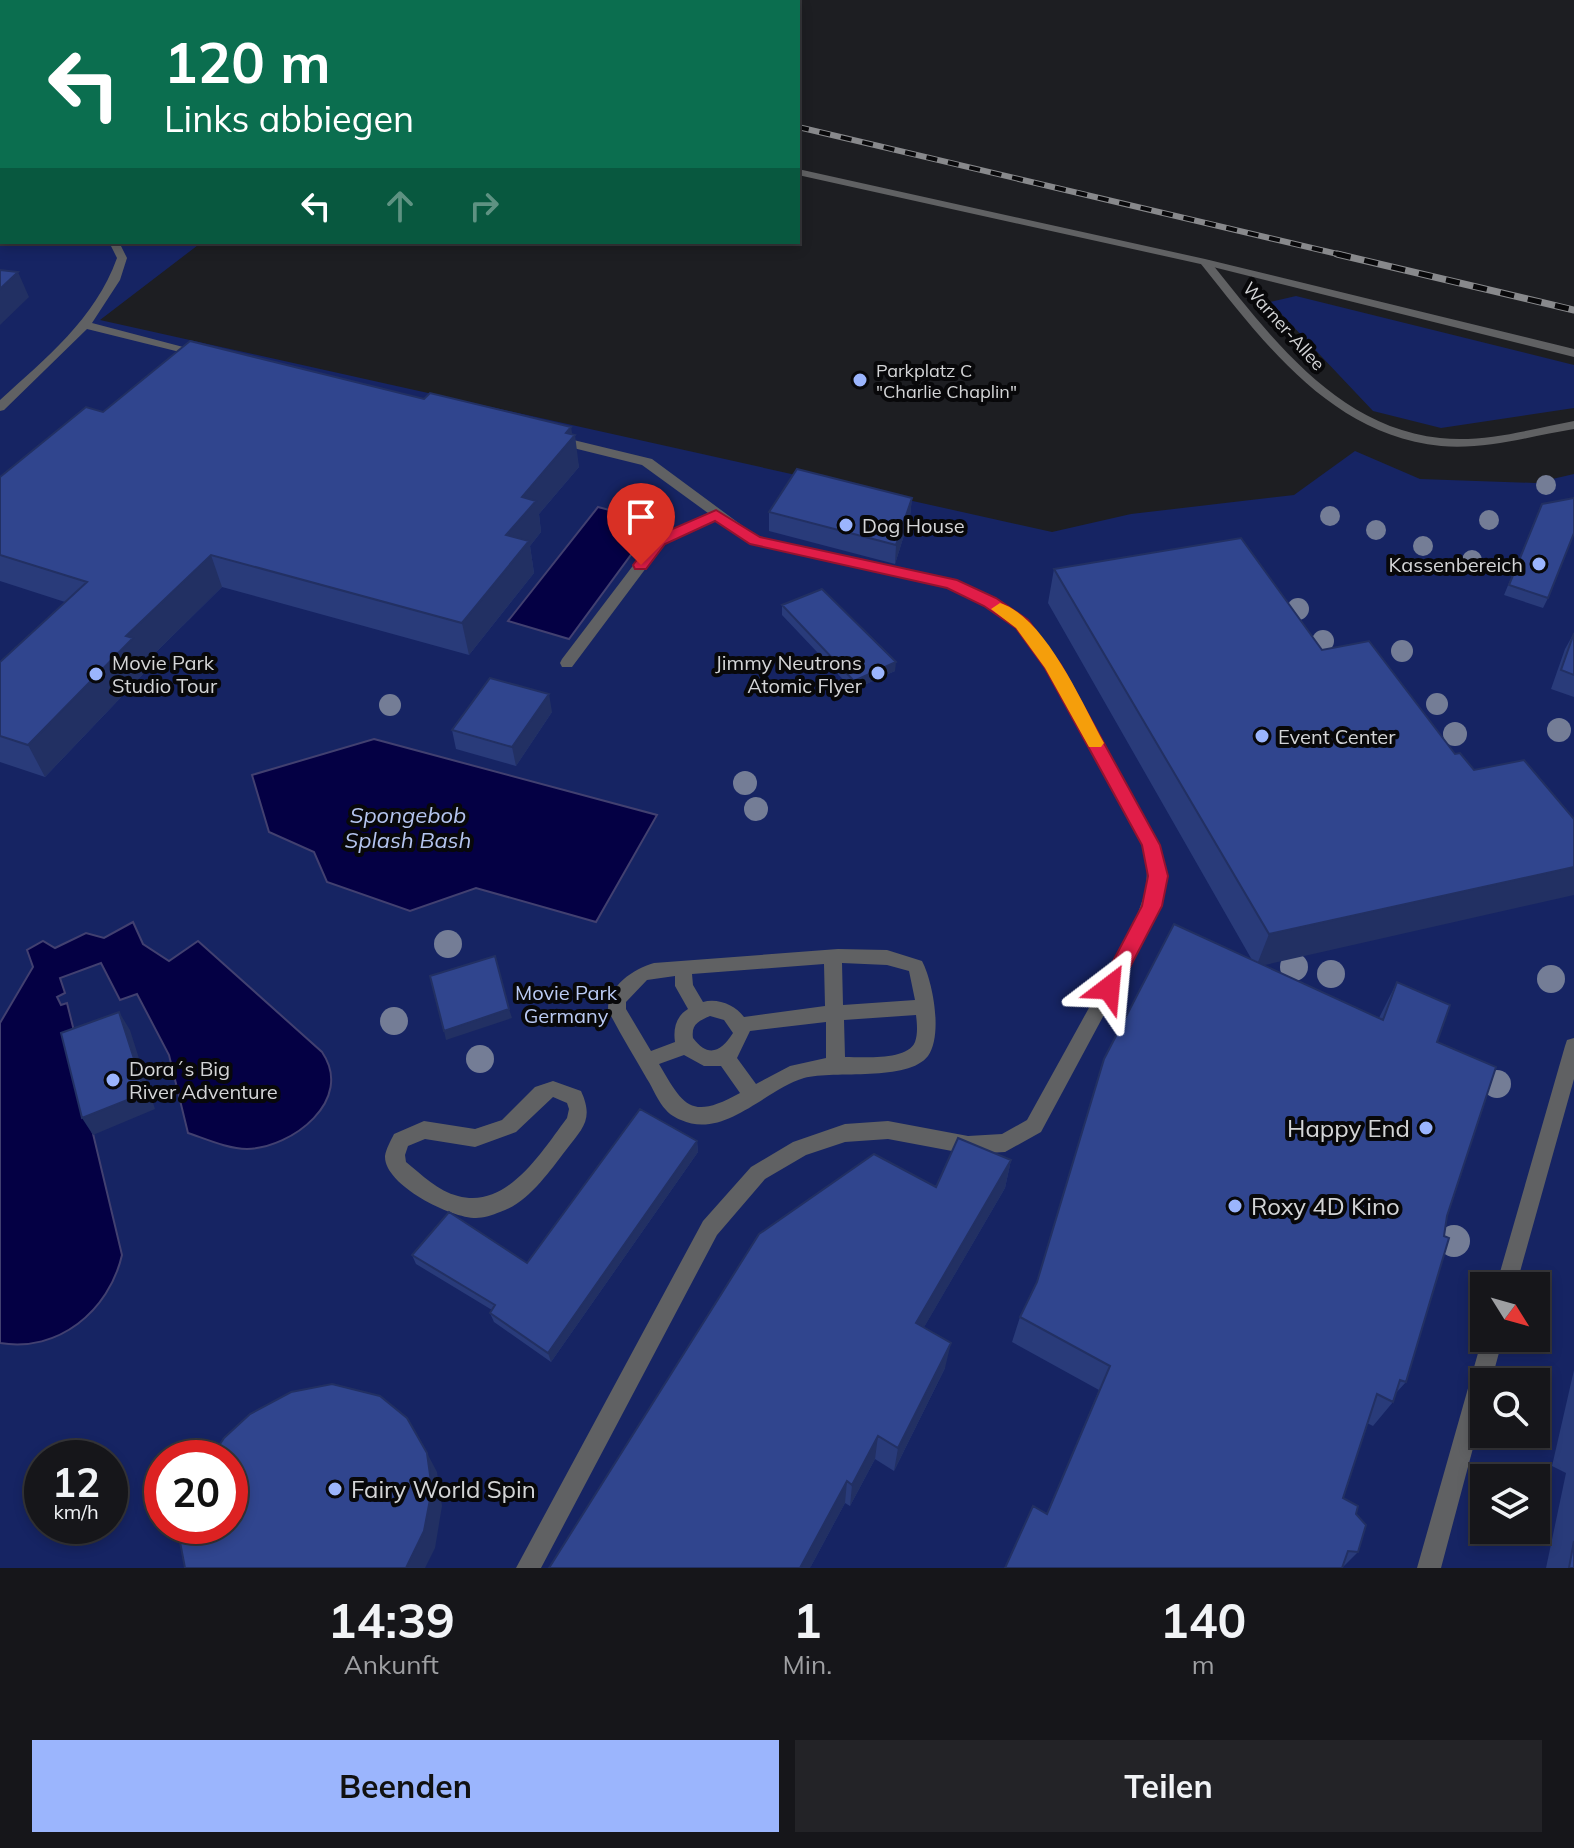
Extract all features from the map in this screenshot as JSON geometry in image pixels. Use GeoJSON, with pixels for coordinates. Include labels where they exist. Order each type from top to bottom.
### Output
{"type":"FeatureCollection","features":[{"type":"Feature","properties":{"kind":"street","name":"Warner-Allee"},"geometry":{"type":"LineString","coordinates":[[800,172],[1205,262],[1574,353]]}},
{"type":"Feature","properties":{"kind":"street"},"geometry":{"type":"LineString","coordinates":[[0,407],[85,325],[117,278],[122,258],[115,244]]}},
{"type":"Feature","properties":{"kind":"street","name":"Warner-Allee"},"geometry":{"type":"LineString","coordinates":[[1205,262],[1304,379],[1354,416],[1392,434],[1441,442],[1465,441],[1574,425]]}},
{"type":"Feature","properties":{"kind":"street"},"geometry":{"type":"LineString","coordinates":[[85,325],[220,358]]}},
{"type":"Feature","properties":{"kind":"street"},"geometry":{"type":"LineString","coordinates":[[528,1568],[710,1228],[758,1173],[800,1148],[845,1133],[888,1130],[968,1145],[1005,1143],[1034,1126],[1139,933],[1152,906],[1158,876],[1151,845],[1052,665],[1022,624],[990,602],[951,584],[755,541],[647,462],[546,438]]}},
{"type":"Feature","properties":{"kind":"street"},"geometry":{"type":"LineString","coordinates":[[567,663],[659,541],[716,514]]}},
{"type":"Feature","properties":{"kind":"street"},"geometry":{"type":"LineString","coordinates":[[833,958],[836,1065]]}},
{"type":"Feature","properties":{"kind":"street"},"geometry":{"type":"LineString","coordinates":[[749,960],[902,960],[916,966],[922,980],[925,1032],[921,1049],[909,1059],[890,1063],[836,1065],[797,1072],[716,1114],[697,1118],[681,1113],[672,1104],[617,1010],[617,1000],[641,974],[683,966],[749,960]]}},
{"type":"Feature","properties":{"kind":"street"},"geometry":{"type":"LineString","coordinates":[[683,966],[684,986],[699,1011]]}},
{"type":"Feature","properties":{"kind":"street"},"geometry":{"type":"LineString","coordinates":[[740,1025],[833,1013],[923,1007]]}},
{"type":"Feature","properties":{"kind":"street"},"geometry":{"type":"LineString","coordinates":[[709,1008],[728,1012],[740,1025],[739,1043],[725,1056],[707,1059],[690,1052],[685,1046],[682,1030],[691,1016],[699,1011],[709,1008]]}},
{"type":"Feature","properties":{"kind":"street"},"geometry":{"type":"LineString","coordinates":[[646,1061],[685,1046]]}},
{"type":"Feature","properties":{"kind":"street"},"geometry":{"type":"LineString","coordinates":[[1510,1272],[1574,1046]]}},
{"type":"Feature","properties":{"kind":"street"},"geometry":{"type":"LineString","coordinates":[[725,1056],[752,1094]]}},
{"type":"Feature","properties":{"kind":"street"},"geometry":{"type":"LineString","coordinates":[[553,1089],[574,1097],[579,1109],[576,1122],[526,1186],[486,1209],[466,1208],[440,1199],[413,1181],[397,1167],[395,1155],[401,1140],[424,1130],[475,1138],[509,1126],[542,1093],[553,1089]]}},
{"type":"Feature","properties":{"kind":"street"},"geometry":{"type":"LineString","coordinates":[[1429,1568],[1488,1352]]}},
{"type":"Feature","properties":{"kind":"green space","name":"Movie Park Germany"},"geometry":{"type":"Polygon","coordinates":[[[0,244],[199,244],[100,320],[1052,532],[1131,514],[1294,495],[1355,451],[1420,479],[1535,483],[1574,474],[1574,1568],[0,1568],[0,244]]]}},
{"type":"Feature","properties":{"kind":"green space"},"geometry":{"type":"Polygon","coordinates":[[[1296,296],[1574,365],[1574,408],[1441,428],[1373,411],[1270,302],[1296,296]]]}},
{"type":"Feature","properties":{"kind":"water"},"geometry":{"type":"Polygon","coordinates":[[[598,507],[655,522],[569,639],[508,621],[598,507]]]}},
{"type":"Feature","properties":{"kind":"water","name":"Spongebob Splash Bash"},"geometry":{"type":"Polygon","coordinates":[[[374,739],[657,815],[596,922],[476,888],[410,911],[327,882],[314,852],[269,832],[252,775],[374,739]]]}},
{"type":"Feature","properties":{"kind":"water"},"geometry":{"type":"Polygon","coordinates":[[[133,922],[143,944],[169,961],[198,941],[322,1052],[330,1070],[331,1087],[325,1104],[314,1118],[299,1131],[264,1147],[232,1147],[188,1133],[169,1055],[137,994],[120,1000],[101,963],[60,978],[65,993],[57,997],[61,1005],[67,1003],[75,1035],[73,1050],[122,1255],[106,1294],[78,1324],[42,1341],[0,1343],[0,1023],[33,967],[27,950],[43,941],[55,948],[86,933],[104,938],[133,922]]]}},
{"type":"Feature","properties":{"kind":"building"},"geometry":{"type":"Polygon","coordinates":[[[0,270],[18,272],[0,289],[0,270]]]}},
{"type":"Feature","properties":{"kind":"building"},"geometry":{"type":"Polygon","coordinates":[[[190,341],[424,399],[430,393],[571,427],[566,433],[575,435],[522,497],[536,501],[506,535],[529,541],[462,623],[211,555],[126,636],[133,638],[28,745],[0,736],[0,662],[87,582],[0,555],[0,477],[86,407],[103,412],[190,341]]]}},
{"type":"Feature","properties":{"kind":"building"},"geometry":{"type":"Polygon","coordinates":[[[797,469],[912,498],[896,545],[769,512],[797,469]]]}},
{"type":"Feature","properties":{"kind":"building","name":"Kassenbereich"},"geometry":{"type":"Polygon","coordinates":[[[1574,498],[1574,533],[1548,598],[1509,585],[1542,504],[1574,498]]]}},
{"type":"Feature","properties":{"kind":"building","name":"Event Center"},"geometry":{"type":"Polygon","coordinates":[[[1241,538],[1322,650],[1369,641],[1455,754],[1460,753],[1474,770],[1524,760],[1574,819],[1574,867],[1269,934],[1054,569],[1241,538]]]}},
{"type":"Feature","properties":{"kind":"building"},"geometry":{"type":"Polygon","coordinates":[[[822,589],[896,662],[854,681],[782,605],[822,589]]]}},
{"type":"Feature","properties":{"kind":"building"},"geometry":{"type":"Polygon","coordinates":[[[1574,633],[1574,675],[1561,670],[1574,633]]]}},
{"type":"Feature","properties":{"kind":"building"},"geometry":{"type":"Polygon","coordinates":[[[490,678],[549,694],[512,747],[452,730],[490,678]]]}},
{"type":"Feature","properties":{"kind":"building"},"geometry":{"type":"Polygon","coordinates":[[[1174,924],[1383,1020],[1397,982],[1450,1005],[1437,1042],[1496,1067],[1447,1216],[1444,1236],[1449,1238],[1406,1382],[1400,1380],[1393,1402],[1377,1394],[1343,1498],[1358,1506],[1356,1514],[1366,1525],[1358,1552],[1348,1551],[1342,1568],[1005,1568],[1033,1506],[1047,1514],[1110,1366],[1020,1317],[1037,1282],[1104,1059],[1174,924]]]}},
{"type":"Feature","properties":{"kind":"building"},"geometry":{"type":"Polygon","coordinates":[[[495,956],[509,1009],[444,1031],[430,976],[495,956]]]}},
{"type":"Feature","properties":{"kind":"building","name":"Dora´s Big River Adventure"},"geometry":{"type":"Polygon","coordinates":[[[119,1012],[145,1093],[82,1118],[61,1033],[119,1012]]]}},
{"type":"Feature","properties":{"kind":"building"},"geometry":{"type":"Polygon","coordinates":[[[640,1109],[697,1141],[548,1353],[490,1313],[495,1305],[412,1255],[449,1212],[527,1263],[640,1109]]]}},
{"type":"Feature","properties":{"kind":"building"},"geometry":{"type":"Polygon","coordinates":[[[958,1138],[1011,1160],[916,1323],[951,1343],[898,1448],[878,1436],[852,1485],[847,1481],[800,1568],[549,1568],[759,1234],[874,1154],[936,1187],[958,1138]]]}},
{"type":"Feature","properties":{"kind":"building","name":"Fairy World Spin"},"geometry":{"type":"Polygon","coordinates":[[[332,1384],[380,1396],[407,1418],[427,1453],[432,1489],[424,1531],[406,1568],[185,1568],[180,1544],[248,1544],[248,1440],[223,1440],[250,1414],[291,1392],[332,1384]]]}},
{"type":"Feature","properties":{"kind":"building"},"geometry":{"type":"Polygon","coordinates":[[[1574,1541],[1574,1568],[1569,1568],[1574,1541]]]}},
{"type":"Feature","properties":{"kind":"railway"},"geometry":{"type":"LineString","coordinates":[[800,127],[1346,256]]}},
{"type":"Feature","properties":{"kind":"railway"},"geometry":{"type":"LineString","coordinates":[[1337,254],[1574,310]]}},
{"type":"Feature","properties":{"kind":"slow traffic"},"geometry":{"type":"LineString","coordinates":[[1000,609],[1022,624],[1052,665],[1095,743]]}},
{"type":"Feature","properties":{"kind":"place","name":"Parkplatz C \"Charlie Chaplin\""},"geometry":{"type":"Point","coordinates":[860,380]}},
{"type":"Feature","properties":{"kind":"place","name":"Dog House"},"geometry":{"type":"Point","coordinates":[846,525]}},
{"type":"Feature","properties":{"kind":"place","name":"Kassenbereich"},"geometry":{"type":"Point","coordinates":[1539,564]}},
{"type":"Feature","properties":{"kind":"place","name":"Jimmy Neutrons Atomic Flyer"},"geometry":{"type":"Point","coordinates":[878,673]}},
{"type":"Feature","properties":{"kind":"place","name":"Movie Park Studio Tour"},"geometry":{"type":"Point","coordinates":[96,674]}},
{"type":"Feature","properties":{"kind":"place","name":"Event Center"},"geometry":{"type":"Point","coordinates":[1262,736]}},
{"type":"Feature","properties":{"kind":"place","name":"Dora´s Big River Adventure"},"geometry":{"type":"Point","coordinates":[113,1080]}},
{"type":"Feature","properties":{"kind":"place","name":"Happy End"},"geometry":{"type":"Point","coordinates":[1426,1128]}},
{"type":"Feature","properties":{"kind":"place","name":"Roxy 4D Kino"},"geometry":{"type":"Point","coordinates":[1235,1206]}},
{"type":"Feature","properties":{"kind":"place","name":"Fairy World Spin"},"geometry":{"type":"Point","coordinates":[335,1489]}},
{"type":"Feature","properties":{"kind":"route"},"geometry":{"type":"LineString","coordinates":[[641,565],[659,541],[716,514],[755,541],[951,584],[990,602],[1022,624],[1052,665],[1151,845],[1158,876],[1152,906],[1109,988]]}}]}
